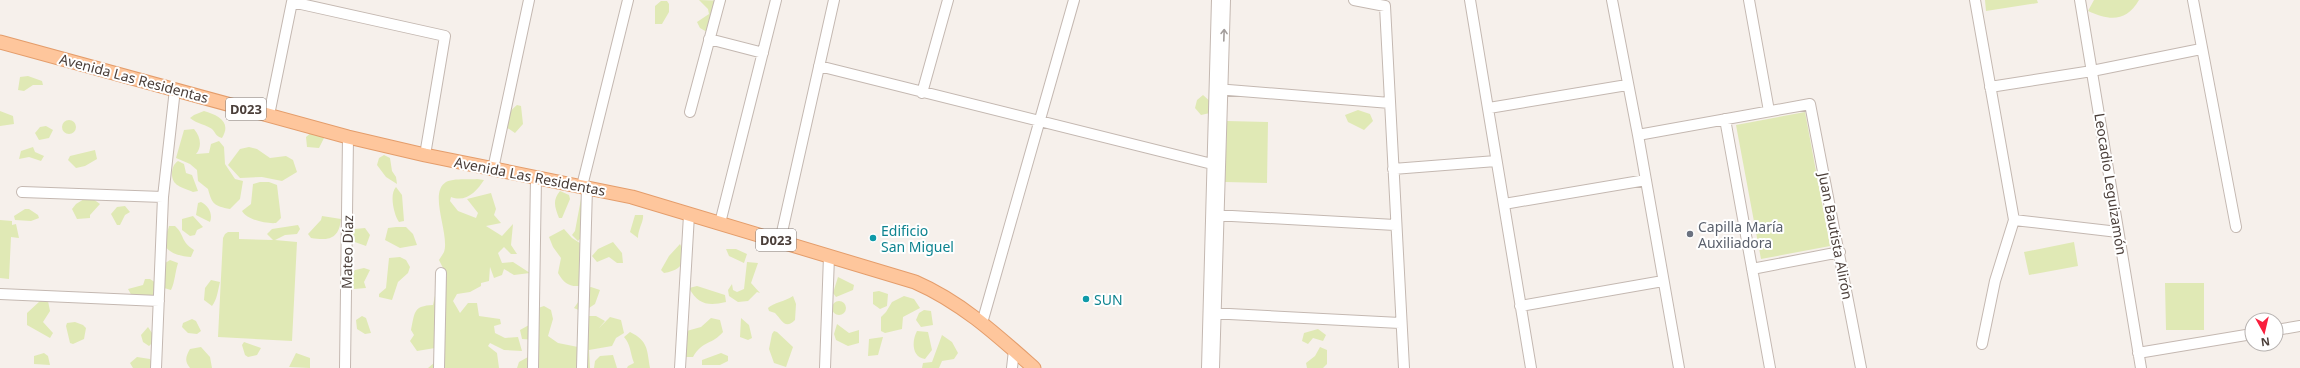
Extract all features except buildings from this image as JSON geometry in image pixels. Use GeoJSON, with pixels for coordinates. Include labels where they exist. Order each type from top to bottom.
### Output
{"type":"FeatureCollection","features":[{"type":"Feature","properties":{"kind":"main road","name":"Avenida Las Residentas"},"geometry":{"type":"LineString","coordinates":[[0,42],[348,137],[425,155],[584,186],[632,197],[915,282],[939,293],[982,323],[1034,368]]}},
{"type":"Feature","properties":{"kind":"street"},"geometry":{"type":"LineString","coordinates":[[493,169],[529,0]]}},
{"type":"Feature","properties":{"kind":"street"},"geometry":{"type":"LineString","coordinates":[[582,368],[584,186],[628,0]]}},
{"type":"Feature","properties":{"kind":"street"},"geometry":{"type":"LineString","coordinates":[[690,112],[720,0]]}},
{"type":"Feature","properties":{"kind":"street"},"geometry":{"type":"LineString","coordinates":[[720,223],[776,0]]}},
{"type":"Feature","properties":{"kind":"street"},"geometry":{"type":"LineString","coordinates":[[780,241],[834,0]]}},
{"type":"Feature","properties":{"kind":"street"},"geometry":{"type":"LineString","coordinates":[[922,93],[948,0]]}},
{"type":"Feature","properties":{"kind":"street"},"geometry":{"type":"LineString","coordinates":[[982,323],[1074,0]]}},
{"type":"Feature","properties":{"kind":"street"},"geometry":{"type":"LineString","coordinates":[[1207,368],[1212,313],[1215,215],[1218,90],[1217,0]]}},
{"type":"Feature","properties":{"kind":"street"},"geometry":{"type":"LineString","coordinates":[[1218,90],[1225,0]]}},
{"type":"Feature","properties":{"kind":"street"},"geometry":{"type":"LineString","coordinates":[[1354,0],[1385,6],[1400,323],[1404,368]]}},
{"type":"Feature","properties":{"kind":"street"},"geometry":{"type":"LineString","coordinates":[[1470,0],[1531,368]]}},
{"type":"Feature","properties":{"kind":"street"},"geometry":{"type":"LineString","coordinates":[[1612,0],[1627,85],[1638,135],[1679,368]]}},
{"type":"Feature","properties":{"kind":"street"},"geometry":{"type":"LineString","coordinates":[[1638,135],[1769,111],[1748,0]]}},
{"type":"Feature","properties":{"kind":"street"},"geometry":{"type":"LineString","coordinates":[[1975,0],[2014,220],[1995,281],[1982,344]]}},
{"type":"Feature","properties":{"kind":"street"},"geometry":{"type":"LineString","coordinates":[[2193,0],[2201,49],[2236,227]]}},
{"type":"Feature","properties":{"kind":"street"},"geometry":{"type":"LineString","coordinates":[[269,115],[292,2],[445,36],[425,155]]}},
{"type":"Feature","properties":{"kind":"street","name":"Leocadio Leguizamón"},"geometry":{"type":"LineString","coordinates":[[2082,2],[2141,368]]}},
{"type":"Feature","properties":{"kind":"street"},"geometry":{"type":"LineString","coordinates":[[709,39],[763,53]]}},
{"type":"Feature","properties":{"kind":"street"},"geometry":{"type":"LineString","coordinates":[[1990,87],[2092,71],[2201,49]]}},
{"type":"Feature","properties":{"kind":"street"},"geometry":{"type":"LineString","coordinates":[[819,66],[922,93],[1216,165]]}},
{"type":"Feature","properties":{"kind":"street"},"geometry":{"type":"LineString","coordinates":[[1489,108],[1627,85]]}},
{"type":"Feature","properties":{"kind":"street"},"geometry":{"type":"LineString","coordinates":[[156,368],[163,197],[175,89]]}},
{"type":"Feature","properties":{"kind":"street"},"geometry":{"type":"LineString","coordinates":[[1218,90],[1390,103]]}},
{"type":"Feature","properties":{"kind":"street","name":"Juan Bautista Alirón"},"geometry":{"type":"LineString","coordinates":[[1769,111],[1810,104],[1840,252],[1861,368]]}},
{"type":"Feature","properties":{"kind":"street"},"geometry":{"type":"LineString","coordinates":[[1725,119],[1770,368]]}},
{"type":"Feature","properties":{"kind":"street","name":"Mateo Díaz"},"geometry":{"type":"LineString","coordinates":[[345,368],[348,137]]}},
{"type":"Feature","properties":{"kind":"street"},"geometry":{"type":"LineString","coordinates":[[1393,169],[1496,162]]}},
{"type":"Feature","properties":{"kind":"street"},"geometry":{"type":"LineString","coordinates":[[533,368],[536,177]]}},
{"type":"Feature","properties":{"kind":"street"},"geometry":{"type":"LineString","coordinates":[[1504,204],[1646,180]]}},
{"type":"Feature","properties":{"kind":"street"},"geometry":{"type":"LineString","coordinates":[[22,192],[163,197]]}},
{"type":"Feature","properties":{"kind":"street"},"geometry":{"type":"LineString","coordinates":[[680,368],[689,215]]}},
{"type":"Feature","properties":{"kind":"street"},"geometry":{"type":"LineString","coordinates":[[1215,215],[1395,225]]}},
{"type":"Feature","properties":{"kind":"street"},"geometry":{"type":"LineString","coordinates":[[2014,220],[2118,232]]}},
{"type":"Feature","properties":{"kind":"street"},"geometry":{"type":"LineString","coordinates":[[1752,270],[1840,252]]}},
{"type":"Feature","properties":{"kind":"street"},"geometry":{"type":"LineString","coordinates":[[825,368],[829,256]]}},
{"type":"Feature","properties":{"kind":"street"},"geometry":{"type":"LineString","coordinates":[[439,368],[441,273]]}},
{"type":"Feature","properties":{"kind":"street"},"geometry":{"type":"LineString","coordinates":[[1520,306],[1663,281]]}},
{"type":"Feature","properties":{"kind":"street"},"geometry":{"type":"LineString","coordinates":[[0,294],[159,301]]}},
{"type":"Feature","properties":{"kind":"street"},"geometry":{"type":"LineString","coordinates":[[1212,313],[1400,323]]}},
{"type":"Feature","properties":{"kind":"street"},"geometry":{"type":"LineString","coordinates":[[1212,313],[1214,368]]}},
{"type":"Feature","properties":{"kind":"street"},"geometry":{"type":"LineString","coordinates":[[2284,329],[2300,326]]}},
{"type":"Feature","properties":{"kind":"street"},"geometry":{"type":"LineString","coordinates":[[2138,353],[2244,335]]}},
{"type":"Feature","properties":{"kind":"street"},"geometry":{"type":"LineString","coordinates":[[1012,368],[1014,350]]}},
{"type":"Feature","properties":{"kind":"green space"},"geometry":{"type":"Polygon","coordinates":[[[699,0],[726,1],[707,32],[700,28],[697,22],[709,14],[708,9],[699,0]]]}},
{"type":"Feature","properties":{"kind":"green space"},"geometry":{"type":"Polygon","coordinates":[[[1985,0],[2037,0],[2038,3],[1986,11],[1985,0]]]}},
{"type":"Feature","properties":{"kind":"green space"},"geometry":{"type":"Polygon","coordinates":[[[2094,0],[2139,0],[2129,12],[2123,16],[2110,18],[2088,11],[2094,0]]]}},
{"type":"Feature","properties":{"kind":"green space"},"geometry":{"type":"Polygon","coordinates":[[[661,1],[667,1],[669,4],[669,12],[662,24],[655,24],[655,6],[661,1]]]}},
{"type":"Feature","properties":{"kind":"green space"},"geometry":{"type":"Polygon","coordinates":[[[28,76],[42,81],[43,85],[33,85],[24,91],[18,90],[20,77],[28,76]]]}},
{"type":"Feature","properties":{"kind":"green space"},"geometry":{"type":"Polygon","coordinates":[[[1203,95],[1212,103],[1210,113],[1201,115],[1195,108],[1197,100],[1203,95]]]}},
{"type":"Feature","properties":{"kind":"green space"},"geometry":{"type":"Polygon","coordinates":[[[517,105],[521,106],[523,124],[515,133],[506,127],[506,124],[510,112],[517,105]]]}},
{"type":"Feature","properties":{"kind":"green space"},"geometry":{"type":"Polygon","coordinates":[[[1358,110],[1370,114],[1373,121],[1364,130],[1348,122],[1345,115],[1358,110]]]}},
{"type":"Feature","properties":{"kind":"green space"},"geometry":{"type":"Polygon","coordinates":[[[0,111],[13,116],[14,124],[0,126],[0,111]]]}},
{"type":"Feature","properties":{"kind":"green space"},"geometry":{"type":"Polygon","coordinates":[[[204,111],[218,117],[224,123],[225,132],[222,138],[212,129],[190,118],[204,111]]]}},
{"type":"Feature","properties":{"kind":"green space"},"geometry":{"type":"Polygon","coordinates":[[[1805,112],[1830,246],[1761,259],[1736,125],[1805,112]]]}},
{"type":"Feature","properties":{"kind":"green space"},"geometry":{"type":"Polygon","coordinates":[[[66,120],[72,120],[76,124],[76,130],[72,134],[66,134],[62,130],[62,124],[66,120]]]}},
{"type":"Feature","properties":{"kind":"green space"},"geometry":{"type":"Polygon","coordinates":[[[1227,121],[1268,122],[1267,183],[1225,182],[1227,121]]]}},
{"type":"Feature","properties":{"kind":"green space"},"geometry":{"type":"Polygon","coordinates":[[[46,126],[53,130],[49,138],[39,140],[35,133],[40,127],[46,126]]]}},
{"type":"Feature","properties":{"kind":"green space"},"geometry":{"type":"Polygon","coordinates":[[[194,129],[200,142],[196,154],[209,153],[211,144],[219,141],[224,147],[225,164],[235,179],[243,181],[240,199],[230,209],[214,204],[208,189],[198,181],[197,170],[190,164],[176,158],[184,130],[194,129]]]}},
{"type":"Feature","properties":{"kind":"green space"},"geometry":{"type":"Polygon","coordinates":[[[313,131],[325,136],[319,148],[307,147],[306,137],[313,131]]]}},
{"type":"Feature","properties":{"kind":"green space"},"geometry":{"type":"Polygon","coordinates":[[[33,147],[35,152],[44,156],[41,161],[29,157],[19,159],[21,151],[33,147]]]}},
{"type":"Feature","properties":{"kind":"green space"},"geometry":{"type":"Polygon","coordinates":[[[249,147],[257,149],[270,158],[286,156],[293,160],[297,172],[282,181],[262,177],[240,178],[228,165],[240,149],[249,147]]]}},
{"type":"Feature","properties":{"kind":"green space"},"geometry":{"type":"Polygon","coordinates":[[[95,150],[97,159],[85,166],[76,168],[68,160],[70,156],[95,150]]]}},
{"type":"Feature","properties":{"kind":"green space"},"geometry":{"type":"Polygon","coordinates":[[[384,155],[390,158],[392,171],[396,177],[397,184],[386,177],[377,165],[379,158],[384,155]]]}},
{"type":"Feature","properties":{"kind":"green space"},"geometry":{"type":"Polygon","coordinates":[[[178,161],[184,164],[186,173],[192,175],[198,191],[193,192],[181,187],[173,180],[172,172],[174,165],[178,161]]]}},
{"type":"Feature","properties":{"kind":"green space"},"geometry":{"type":"Polygon","coordinates":[[[484,180],[474,192],[462,198],[451,197],[450,201],[458,211],[476,218],[478,213],[467,199],[491,193],[496,209],[494,215],[501,223],[486,226],[502,236],[513,224],[511,245],[517,254],[511,254],[504,247],[498,253],[502,263],[513,262],[530,273],[514,275],[504,269],[502,275],[494,278],[490,267],[489,281],[481,283],[481,286],[470,292],[457,294],[453,301],[460,313],[468,303],[477,303],[479,316],[500,319],[501,324],[494,326],[495,333],[505,338],[518,337],[522,351],[504,350],[490,343],[488,346],[497,353],[499,368],[428,368],[434,363],[435,348],[417,351],[410,341],[414,335],[411,330],[414,314],[422,307],[433,305],[437,286],[447,276],[439,260],[444,252],[445,244],[439,204],[441,187],[449,181],[484,180]]]}},
{"type":"Feature","properties":{"kind":"green space"},"geometry":{"type":"Polygon","coordinates":[[[269,182],[277,185],[281,218],[276,223],[268,223],[253,219],[248,217],[242,211],[251,204],[253,184],[269,182]]]}},
{"type":"Feature","properties":{"kind":"green space"},"geometry":{"type":"Polygon","coordinates":[[[396,187],[402,195],[404,221],[399,222],[395,215],[393,199],[394,190],[396,187]]]}},
{"type":"Feature","properties":{"kind":"green space"},"geometry":{"type":"Polygon","coordinates":[[[560,191],[569,195],[570,199],[562,218],[559,218],[555,204],[557,195],[560,191]]]}},
{"type":"Feature","properties":{"kind":"green space"},"geometry":{"type":"Polygon","coordinates":[[[89,196],[100,204],[90,215],[90,218],[77,219],[72,209],[76,204],[89,196]]]}},
{"type":"Feature","properties":{"kind":"green space"},"geometry":{"type":"Polygon","coordinates":[[[581,199],[587,203],[586,232],[578,241],[572,235],[575,231],[581,199]]]}},
{"type":"Feature","properties":{"kind":"green space"},"geometry":{"type":"Polygon","coordinates":[[[201,202],[210,210],[210,222],[196,215],[198,203],[201,202]]]}},
{"type":"Feature","properties":{"kind":"green space"},"geometry":{"type":"Polygon","coordinates":[[[125,206],[130,212],[125,215],[120,225],[117,225],[111,214],[117,207],[125,206]]]}},
{"type":"Feature","properties":{"kind":"green space"},"geometry":{"type":"Polygon","coordinates":[[[25,209],[29,209],[38,215],[39,218],[31,221],[15,220],[14,216],[25,209]]]}},
{"type":"Feature","properties":{"kind":"green space"},"geometry":{"type":"Polygon","coordinates":[[[635,215],[643,215],[638,238],[630,232],[635,215]]]}},
{"type":"Feature","properties":{"kind":"green space"},"geometry":{"type":"Polygon","coordinates":[[[193,216],[203,227],[197,230],[195,235],[190,236],[182,230],[182,219],[193,216]]]}},
{"type":"Feature","properties":{"kind":"green space"},"geometry":{"type":"Polygon","coordinates":[[[322,216],[341,219],[338,231],[335,235],[328,239],[311,238],[308,234],[321,220],[322,216]]]}},
{"type":"Feature","properties":{"kind":"green space"},"geometry":{"type":"Polygon","coordinates":[[[0,220],[12,221],[12,225],[16,224],[19,238],[11,237],[9,279],[0,278],[0,220]]]}},
{"type":"Feature","properties":{"kind":"green space"},"geometry":{"type":"Polygon","coordinates":[[[298,225],[300,229],[297,234],[285,235],[275,240],[297,242],[292,341],[218,337],[223,238],[225,234],[228,232],[239,232],[239,239],[273,240],[267,234],[272,229],[298,225]]]}},
{"type":"Feature","properties":{"kind":"green space"},"geometry":{"type":"Polygon","coordinates":[[[169,226],[175,226],[180,232],[184,241],[194,250],[191,257],[175,254],[165,246],[164,240],[169,226]]]}},
{"type":"Feature","properties":{"kind":"green space"},"geometry":{"type":"Polygon","coordinates":[[[406,227],[413,234],[417,245],[400,248],[385,240],[388,228],[406,227]]]}},
{"type":"Feature","properties":{"kind":"green space"},"geometry":{"type":"Polygon","coordinates":[[[365,228],[370,235],[366,246],[352,241],[350,237],[355,229],[365,228]]]}},
{"type":"Feature","properties":{"kind":"green space"},"geometry":{"type":"Polygon","coordinates":[[[564,229],[572,238],[583,245],[585,285],[569,285],[558,273],[561,258],[553,247],[549,237],[564,229]]]}},
{"type":"Feature","properties":{"kind":"green space"},"geometry":{"type":"Polygon","coordinates":[[[613,242],[622,253],[623,263],[617,263],[609,257],[597,262],[592,256],[598,249],[613,242]]]}},
{"type":"Feature","properties":{"kind":"green space"},"geometry":{"type":"Polygon","coordinates":[[[2074,242],[2078,266],[2029,275],[2024,252],[2074,242]]]}},
{"type":"Feature","properties":{"kind":"green space"},"geometry":{"type":"Polygon","coordinates":[[[680,244],[686,256],[684,260],[678,268],[664,273],[661,270],[669,256],[680,244]]]}},
{"type":"Feature","properties":{"kind":"green space"},"geometry":{"type":"Polygon","coordinates":[[[726,249],[736,249],[747,254],[744,263],[729,256],[726,249]]]}},
{"type":"Feature","properties":{"kind":"green space"},"geometry":{"type":"Polygon","coordinates":[[[400,257],[406,260],[410,267],[408,273],[398,282],[392,300],[379,297],[379,294],[386,288],[389,258],[400,257]]]}},
{"type":"Feature","properties":{"kind":"green space"},"geometry":{"type":"Polygon","coordinates":[[[170,260],[178,263],[171,290],[164,288],[162,265],[170,260]]]}},
{"type":"Feature","properties":{"kind":"green space"},"geometry":{"type":"Polygon","coordinates":[[[747,262],[758,263],[751,283],[760,293],[757,292],[748,301],[738,302],[729,296],[728,290],[732,284],[733,290],[737,292],[744,289],[747,262]]]}},
{"type":"Feature","properties":{"kind":"green space"},"geometry":{"type":"Polygon","coordinates":[[[364,268],[370,270],[364,282],[366,288],[354,289],[351,284],[352,275],[355,270],[364,268]]]}},
{"type":"Feature","properties":{"kind":"green space"},"geometry":{"type":"Polygon","coordinates":[[[838,277],[854,285],[853,290],[836,297],[833,293],[838,277]]]}},
{"type":"Feature","properties":{"kind":"green space"},"geometry":{"type":"Polygon","coordinates":[[[145,279],[150,279],[156,283],[155,294],[144,302],[133,298],[128,289],[143,285],[145,279]]]}},
{"type":"Feature","properties":{"kind":"green space"},"geometry":{"type":"Polygon","coordinates":[[[211,280],[220,282],[214,304],[212,306],[204,300],[205,288],[211,280]]]}},
{"type":"Feature","properties":{"kind":"green space"},"geometry":{"type":"Polygon","coordinates":[[[2165,283],[2204,283],[2204,330],[2166,330],[2165,283]]]}},
{"type":"Feature","properties":{"kind":"green space"},"geometry":{"type":"Polygon","coordinates":[[[697,286],[725,295],[726,302],[709,304],[700,301],[692,294],[689,288],[697,286]]]}},
{"type":"Feature","properties":{"kind":"green space"},"geometry":{"type":"Polygon","coordinates":[[[591,287],[600,290],[595,304],[583,312],[574,308],[588,288],[591,287]]]}},
{"type":"Feature","properties":{"kind":"green space"},"geometry":{"type":"Polygon","coordinates":[[[879,291],[888,294],[887,306],[880,309],[873,304],[873,292],[879,291]]]}},
{"type":"Feature","properties":{"kind":"green space"},"geometry":{"type":"Polygon","coordinates":[[[793,296],[796,304],[795,320],[792,323],[786,324],[775,313],[769,311],[768,308],[793,296]]]}},
{"type":"Feature","properties":{"kind":"green space"},"geometry":{"type":"Polygon","coordinates":[[[904,296],[914,299],[920,308],[903,317],[902,329],[885,333],[881,331],[881,317],[892,302],[904,296]]]}},
{"type":"Feature","properties":{"kind":"green space"},"geometry":{"type":"Polygon","coordinates":[[[40,301],[48,301],[50,311],[43,322],[53,333],[50,338],[27,325],[27,313],[40,301]]]}},
{"type":"Feature","properties":{"kind":"green space"},"geometry":{"type":"Polygon","coordinates":[[[836,301],[842,301],[846,305],[846,311],[842,315],[836,315],[832,311],[832,305],[836,301]]]}},
{"type":"Feature","properties":{"kind":"green space"},"geometry":{"type":"Polygon","coordinates":[[[544,306],[551,310],[553,319],[548,336],[558,343],[578,347],[584,316],[596,316],[605,321],[599,328],[610,317],[621,320],[624,333],[616,338],[612,346],[589,350],[590,368],[517,368],[519,362],[537,352],[536,340],[522,339],[520,330],[529,325],[538,308],[544,306]]]}},
{"type":"Feature","properties":{"kind":"green space"},"geometry":{"type":"Polygon","coordinates":[[[924,310],[931,311],[933,325],[921,327],[916,320],[919,313],[924,310]]]}},
{"type":"Feature","properties":{"kind":"green space"},"geometry":{"type":"Polygon","coordinates":[[[362,316],[366,318],[371,333],[365,334],[357,329],[356,320],[362,316]]]}},
{"type":"Feature","properties":{"kind":"green space"},"geometry":{"type":"Polygon","coordinates":[[[711,318],[720,320],[723,332],[700,348],[693,357],[686,357],[680,353],[683,332],[701,327],[711,318]]]}},
{"type":"Feature","properties":{"kind":"green space"},"geometry":{"type":"Polygon","coordinates":[[[741,318],[749,325],[752,338],[748,340],[740,337],[741,318]]]}},
{"type":"Feature","properties":{"kind":"green space"},"geometry":{"type":"Polygon","coordinates":[[[192,319],[196,321],[201,331],[197,334],[188,333],[182,327],[183,323],[192,319]]]}},
{"type":"Feature","properties":{"kind":"green space"},"geometry":{"type":"Polygon","coordinates":[[[75,322],[86,328],[84,339],[73,344],[70,343],[66,326],[67,323],[75,322]]]}},
{"type":"Feature","properties":{"kind":"green space"},"geometry":{"type":"Polygon","coordinates":[[[837,324],[849,333],[859,330],[859,343],[848,346],[836,340],[834,334],[837,324]]]}},
{"type":"Feature","properties":{"kind":"green space"},"geometry":{"type":"Polygon","coordinates":[[[148,327],[156,339],[149,346],[143,342],[141,335],[148,327]]]}},
{"type":"Feature","properties":{"kind":"green space"},"geometry":{"type":"Polygon","coordinates":[[[1318,329],[1326,335],[1323,341],[1313,338],[1308,344],[1302,341],[1304,333],[1318,329]]]}},
{"type":"Feature","properties":{"kind":"green space"},"geometry":{"type":"Polygon","coordinates":[[[774,331],[793,347],[786,367],[774,363],[769,349],[774,331]]]}},
{"type":"Feature","properties":{"kind":"green space"},"geometry":{"type":"Polygon","coordinates":[[[917,331],[928,332],[932,350],[925,359],[920,358],[915,352],[914,339],[917,331]]]}},
{"type":"Feature","properties":{"kind":"green space"},"geometry":{"type":"Polygon","coordinates":[[[630,332],[636,335],[646,346],[650,368],[627,368],[634,363],[629,346],[624,337],[630,332]]]}},
{"type":"Feature","properties":{"kind":"green space"},"geometry":{"type":"Polygon","coordinates":[[[942,335],[952,342],[958,353],[954,359],[942,361],[939,368],[922,368],[923,363],[932,362],[942,335]]]}},
{"type":"Feature","properties":{"kind":"green space"},"geometry":{"type":"Polygon","coordinates":[[[883,337],[878,355],[868,356],[869,339],[883,337]]]}},
{"type":"Feature","properties":{"kind":"green space"},"geometry":{"type":"Polygon","coordinates":[[[244,342],[261,348],[257,355],[248,357],[245,355],[242,345],[244,342]]]}},
{"type":"Feature","properties":{"kind":"green space"},"geometry":{"type":"Polygon","coordinates":[[[201,347],[210,357],[212,368],[190,368],[186,361],[190,349],[201,347]]]}},
{"type":"Feature","properties":{"kind":"green space"},"geometry":{"type":"Polygon","coordinates":[[[1320,347],[1327,350],[1327,364],[1323,368],[1307,368],[1306,363],[1315,356],[1320,347]]]}},
{"type":"Feature","properties":{"kind":"green space"},"geometry":{"type":"Polygon","coordinates":[[[44,353],[48,356],[50,365],[34,364],[34,356],[44,353]]]}},
{"type":"Feature","properties":{"kind":"green space"},"geometry":{"type":"Polygon","coordinates":[[[296,353],[310,358],[310,368],[289,367],[296,353]]]}},
{"type":"Feature","properties":{"kind":"green space"},"geometry":{"type":"Polygon","coordinates":[[[721,353],[728,356],[728,361],[720,365],[702,365],[702,360],[721,353]]]}},
{"type":"Feature","properties":{"kind":"green space"},"geometry":{"type":"Polygon","coordinates":[[[613,355],[617,368],[594,368],[595,361],[600,356],[613,355]]]}},
{"type":"Feature","properties":{"kind":"green space"},"geometry":{"type":"Polygon","coordinates":[[[137,357],[150,359],[154,368],[133,368],[130,363],[137,357]]]}},
{"type":"Feature","properties":{"kind":"place","name":"Capilla María Auxiliadora"},"geometry":{"type":"Point","coordinates":[1690,234]}},
{"type":"Feature","properties":{"kind":"place","name":"Edificio San Miguel"},"geometry":{"type":"Point","coordinates":[873,238]}},
{"type":"Feature","properties":{"kind":"place","name":"SUN"},"geometry":{"type":"Point","coordinates":[1086,299]}}]}
